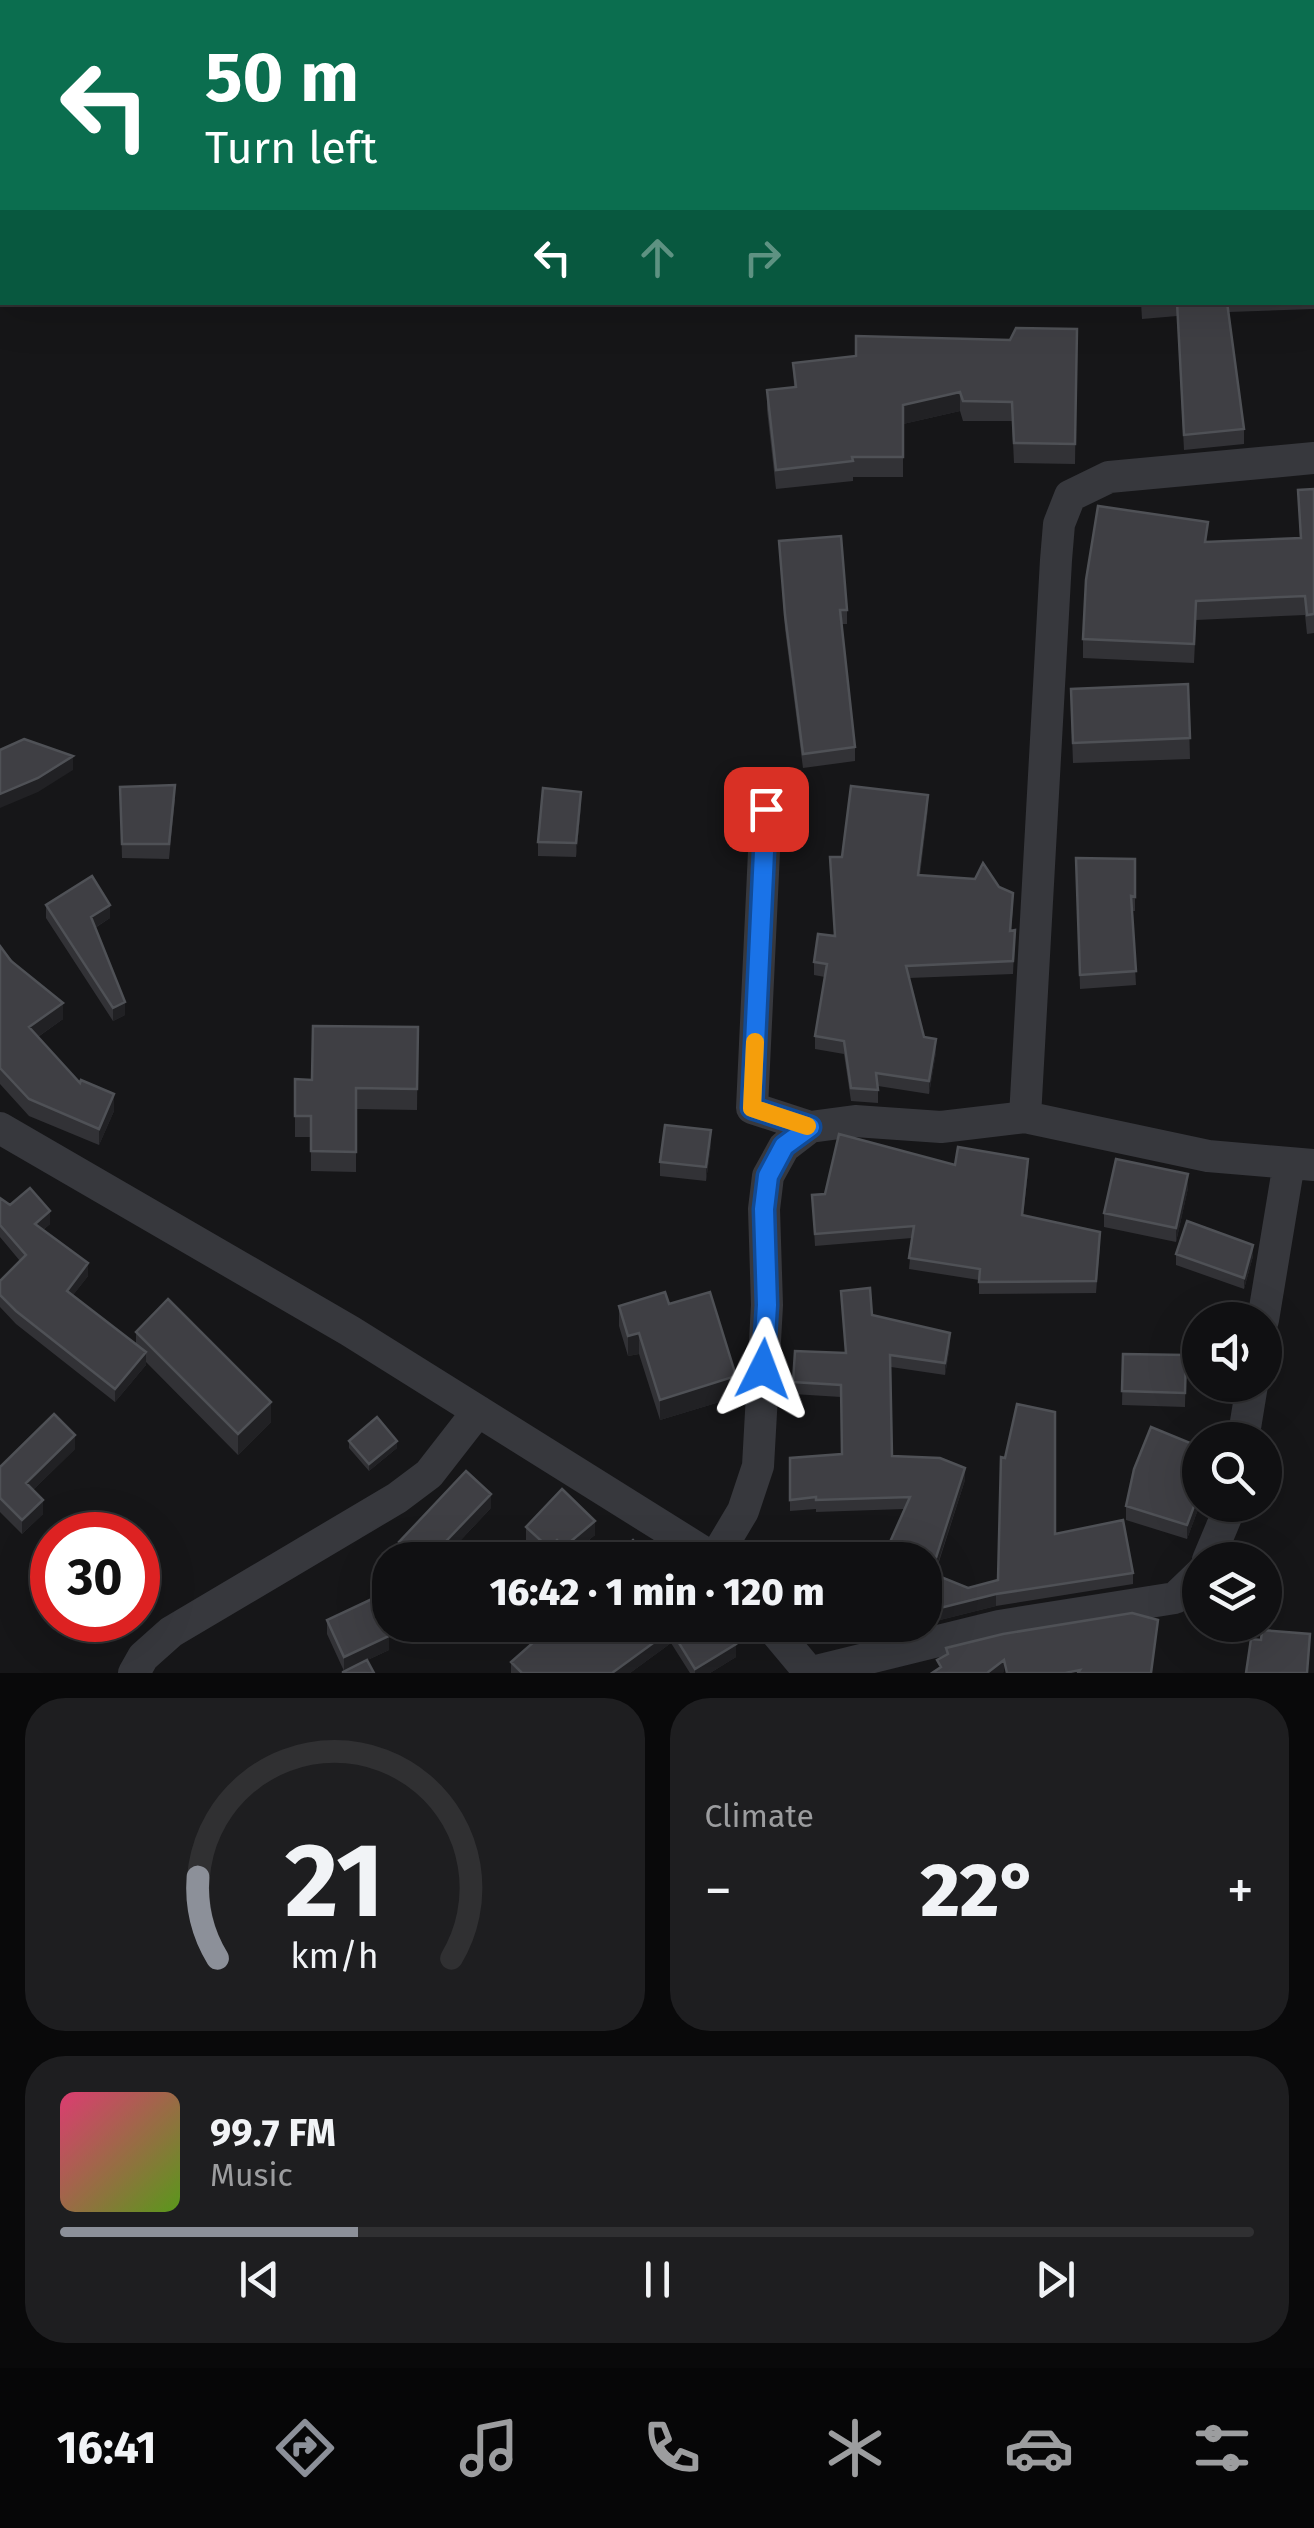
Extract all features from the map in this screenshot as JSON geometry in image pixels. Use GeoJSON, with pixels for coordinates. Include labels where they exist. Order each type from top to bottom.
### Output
{"type":"FeatureCollection","features":[{"type":"Feature","properties":{"kind":"street"},"geometry":{"type":"LineString","coordinates":[[1025,1116],[1056,560],[1059,524],[1070,496],[1109,477],[1314,458]]}},
{"type":"Feature","properties":{"kind":"street"},"geometry":{"type":"LineString","coordinates":[[766,809],[752,1108],[810,1127],[855,1121],[940,1128],[1025,1116],[1208,1156],[1302,1164],[1268,1302]]}},
{"type":"Feature","properties":{"kind":"street"},"geometry":{"type":"LineString","coordinates":[[725,1542],[743,1511],[758,1466],[767,1305],[764,1209],[768,1176],[784,1146],[810,1127]]}},
{"type":"Feature","properties":{"kind":"street"},"geometry":{"type":"LineString","coordinates":[[0,1128],[350,1331],[688,1542]]}},
{"type":"Feature","properties":{"kind":"street"},"geometry":{"type":"LineString","coordinates":[[134,1673],[157,1643],[171,1632],[397,1498],[454,1445],[478,1411]]}},
{"type":"Feature","properties":{"kind":"street"},"geometry":{"type":"LineString","coordinates":[[784,1642],[809,1673],[999,1626],[1175,1598],[1182,1591]]}},
{"type":"Feature","properties":{"kind":"building"},"geometry":{"type":"Polygon","coordinates":[[[1177,305],[1227,305],[1244,429],[1184,435],[1177,305]]]}},
{"type":"Feature","properties":{"kind":"building"},"geometry":{"type":"Polygon","coordinates":[[[1016,328],[1077,329],[1075,444],[1014,443],[1012,402],[963,401],[960,392],[903,405],[903,457],[852,457],[853,461],[776,470],[767,390],[796,387],[793,363],[856,356],[856,336],[1010,340],[1016,328]]]}},
{"type":"Feature","properties":{"kind":"building"},"geometry":{"type":"Polygon","coordinates":[[[1314,489],[1314,614],[1307,615],[1305,596],[1196,601],[1194,644],[1083,639],[1086,580],[1098,506],[1208,522],[1205,542],[1301,538],[1298,490],[1314,489]]]}},
{"type":"Feature","properties":{"kind":"building"},"geometry":{"type":"Polygon","coordinates":[[[841,536],[847,610],[840,610],[855,747],[803,754],[779,541],[841,536]]]}},
{"type":"Feature","properties":{"kind":"building"},"geometry":{"type":"Polygon","coordinates":[[[1188,684],[1190,738],[1073,743],[1071,689],[1188,684]]]}},
{"type":"Feature","properties":{"kind":"building"},"geometry":{"type":"Polygon","coordinates":[[[24,739],[73,756],[38,778],[0,794],[0,750],[24,739]]]}},
{"type":"Feature","properties":{"kind":"building"},"geometry":{"type":"Polygon","coordinates":[[[175,785],[169,844],[122,844],[120,787],[175,785]]]}},
{"type":"Feature","properties":{"kind":"building"},"geometry":{"type":"Polygon","coordinates":[[[851,786],[928,795],[918,875],[975,879],[983,863],[999,887],[1013,893],[1013,961],[906,966],[924,1037],[936,1039],[929,1081],[876,1073],[878,1090],[851,1088],[844,1041],[815,1036],[827,964],[814,962],[818,934],[835,936],[830,857],[842,857],[851,786]]]}},
{"type":"Feature","properties":{"kind":"building"},"geometry":{"type":"Polygon","coordinates":[[[543,788],[581,792],[576,843],[538,842],[543,788]]]}},
{"type":"Feature","properties":{"kind":"building"},"geometry":{"type":"Polygon","coordinates":[[[1076,858],[1135,859],[1135,897],[1131,896],[1136,971],[1080,975],[1076,858]]]}},
{"type":"Feature","properties":{"kind":"building"},"geometry":{"type":"Polygon","coordinates":[[[92,876],[110,905],[91,917],[125,1002],[113,1008],[46,905],[92,876]]]}},
{"type":"Feature","properties":{"kind":"building"},"geometry":{"type":"Polygon","coordinates":[[[0,946],[11,961],[63,1003],[29,1027],[80,1083],[81,1080],[114,1094],[99,1129],[29,1099],[0,1068],[0,946]]]}},
{"type":"Feature","properties":{"kind":"building"},"geometry":{"type":"Polygon","coordinates":[[[313,1026],[418,1027],[417,1089],[356,1088],[356,1152],[311,1151],[311,1116],[295,1116],[295,1079],[312,1080],[313,1026]]]}},
{"type":"Feature","properties":{"kind":"building"},"geometry":{"type":"Polygon","coordinates":[[[665,1125],[711,1130],[706,1167],[660,1162],[665,1125]]]}},
{"type":"Feature","properties":{"kind":"building"},"geometry":{"type":"Polygon","coordinates":[[[839,1134],[955,1165],[958,1147],[1028,1159],[1022,1215],[1100,1232],[1096,1281],[979,1282],[980,1269],[909,1258],[914,1226],[815,1234],[812,1195],[825,1194],[839,1134]]]}},
{"type":"Feature","properties":{"kind":"building"},"geometry":{"type":"Polygon","coordinates":[[[1116,1159],[1188,1174],[1176,1228],[1104,1213],[1116,1159]]]}},
{"type":"Feature","properties":{"kind":"building"},"geometry":{"type":"Polygon","coordinates":[[[30,1188],[50,1211],[35,1224],[88,1263],[67,1291],[146,1352],[115,1389],[0,1295],[0,1281],[26,1255],[0,1225],[0,1198],[10,1205],[30,1188]]]}},
{"type":"Feature","properties":{"kind":"building"},"geometry":{"type":"Polygon","coordinates":[[[1187,1221],[1253,1245],[1244,1278],[1176,1254],[1187,1221]]]}},
{"type":"Feature","properties":{"kind":"building"},"geometry":{"type":"Polygon","coordinates":[[[870,1288],[872,1315],[950,1333],[945,1363],[890,1355],[892,1456],[940,1458],[965,1468],[941,1542],[890,1542],[910,1497],[790,1500],[790,1458],[842,1454],[841,1385],[793,1382],[795,1351],[846,1353],[841,1291],[870,1288]]]}},
{"type":"Feature","properties":{"kind":"building"},"geometry":{"type":"Polygon","coordinates":[[[665,1292],[669,1304],[710,1292],[736,1376],[660,1400],[639,1333],[628,1336],[619,1306],[665,1292]]]}},
{"type":"Feature","properties":{"kind":"building"},"geometry":{"type":"Polygon","coordinates":[[[168,1299],[271,1402],[238,1434],[136,1332],[168,1299]]]}},
{"type":"Feature","properties":{"kind":"building"},"geometry":{"type":"Polygon","coordinates":[[[1123,1354],[1182,1355],[1182,1393],[1122,1391],[1123,1354]]]}},
{"type":"Feature","properties":{"kind":"building"},"geometry":{"type":"Polygon","coordinates":[[[1017,1404],[1055,1412],[1055,1534],[1123,1520],[1133,1573],[996,1594],[942,1608],[942,1577],[968,1588],[998,1580],[1001,1457],[1005,1458],[1017,1404]]]}},
{"type":"Feature","properties":{"kind":"building"},"geometry":{"type":"Polygon","coordinates":[[[54,1414],[75,1435],[26,1483],[43,1500],[22,1520],[0,1498],[0,1467],[54,1414]]]}},
{"type":"Feature","properties":{"kind":"building"},"geometry":{"type":"Polygon","coordinates":[[[377,1417],[397,1441],[369,1464],[349,1441],[377,1417]]]}},
{"type":"Feature","properties":{"kind":"building"},"geometry":{"type":"Polygon","coordinates":[[[1151,1427],[1182,1440],[1182,1522],[1188,1522],[1187,1525],[1126,1506],[1134,1469],[1151,1427]]]}},
{"type":"Feature","properties":{"kind":"building"},"geometry":{"type":"Polygon","coordinates":[[[466,1471],[491,1494],[445,1542],[399,1542],[466,1471]]]}},
{"type":"Feature","properties":{"kind":"building"},"geometry":{"type":"Polygon","coordinates":[[[562,1489],[595,1521],[570,1542],[542,1542],[526,1527],[562,1489]]]}},
{"type":"Feature","properties":{"kind":"building"},"geometry":{"type":"Polygon","coordinates":[[[372,1599],[372,1642],[376,1642],[344,1657],[327,1620],[372,1599]]]}},
{"type":"Feature","properties":{"kind":"building"},"geometry":{"type":"Polygon","coordinates":[[[1132,1613],[1158,1620],[1151,1673],[1007,1673],[1004,1660],[987,1673],[932,1673],[941,1667],[937,1660],[948,1654],[946,1648],[1003,1634],[1132,1613]]]}},
{"type":"Feature","properties":{"kind":"building"},"geometry":{"type":"Polygon","coordinates":[[[1282,1632],[1310,1634],[1307,1673],[1246,1673],[1251,1642],[1282,1642],[1282,1632]]]}},
{"type":"Feature","properties":{"kind":"building"},"geometry":{"type":"Polygon","coordinates":[[[534,1642],[655,1642],[612,1673],[522,1673],[511,1662],[534,1642]]]}},
{"type":"Feature","properties":{"kind":"building"},"geometry":{"type":"Polygon","coordinates":[[[678,1642],[735,1642],[736,1644],[695,1669],[678,1642]]]}},
{"type":"Feature","properties":{"kind":"building"},"geometry":{"type":"Polygon","coordinates":[[[367,1660],[374,1673],[343,1673],[343,1672],[367,1660]]]}},
{"type":"Feature","properties":{"kind":"slow traffic"},"geometry":{"type":"LineString","coordinates":[[755,1042],[752,1108],[807,1126]]}},
{"type":"Feature","properties":{"kind":"route"},"geometry":{"type":"LineString","coordinates":[[763,1369],[767,1305],[764,1209],[768,1176],[784,1146],[810,1127],[752,1108],[766,809]]}}]}
